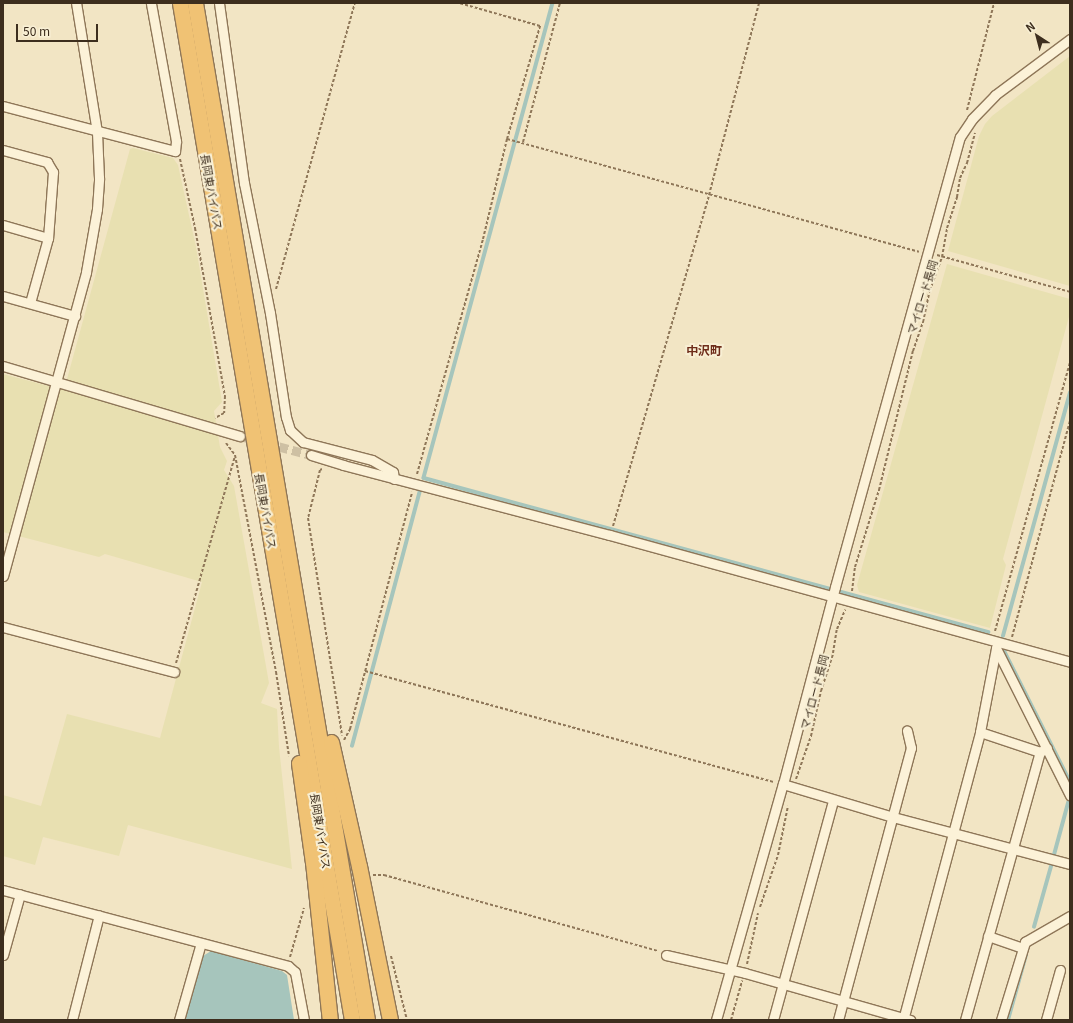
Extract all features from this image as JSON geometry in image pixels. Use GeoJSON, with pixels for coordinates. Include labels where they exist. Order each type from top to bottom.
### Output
{"type":"FeatureCollection","features":[{"type":"Feature","properties":{"kind":"highway","name":"長岡東バイパス"},"geometry":{"type":"LineString","coordinates":[[180,3],[352,1020]]}},
{"type":"Feature","properties":{"kind":"highway","name":"長岡東バイパス"},"geometry":{"type":"LineString","coordinates":[[195,3],[367,1020]]}},
{"type":"Feature","properties":{"kind":"highway"},"geometry":{"type":"LineString","coordinates":[[244,380],[269,586],[302,779],[330,1020]]}},
{"type":"Feature","properties":{"kind":"highway"},"geometry":{"type":"LineString","coordinates":[[294,585],[359,866],[390,1020]]}},
{"type":"Feature","properties":{"kind":"street"},"geometry":{"type":"LineString","coordinates":[[3,576],[86,272],[97,209],[99,178],[97,132],[76,3]]}},
{"type":"Feature","properties":{"kind":"street"},"geometry":{"type":"LineString","coordinates":[[3,106],[97,132],[175,151],[176,141],[151,3]]}},
{"type":"Feature","properties":{"kind":"street"},"geometry":{"type":"LineString","coordinates":[[219,3],[244,183],[270,313],[286,417],[290,430],[303,442],[372,460],[393,472],[394,479]]}},
{"type":"Feature","properties":{"kind":"street"},"geometry":{"type":"LineString","coordinates":[[716,1020],[783,784],[834,592],[960,136],[972,119],[995,95],[1070,39]]}},
{"type":"Feature","properties":{"kind":"street"},"geometry":{"type":"LineString","coordinates":[[3,150],[47,162],[53,172],[48,238],[30,303]]}},
{"type":"Feature","properties":{"kind":"street"},"geometry":{"type":"LineString","coordinates":[[3,225],[48,238]]}},
{"type":"Feature","properties":{"kind":"street"},"geometry":{"type":"LineString","coordinates":[[3,296],[74,316]]}},
{"type":"Feature","properties":{"kind":"street"},"geometry":{"type":"LineString","coordinates":[[3,366],[240,436]]}},
{"type":"Feature","properties":{"kind":"street"},"geometry":{"type":"LineString","coordinates":[[312,455],[394,479],[834,592],[995,643],[1010,645],[1070,662]]}},
{"type":"Feature","properties":{"kind":"street"},"geometry":{"type":"LineString","coordinates":[[3,627],[174,672]]}},
{"type":"Feature","properties":{"kind":"street"},"geometry":{"type":"LineString","coordinates":[[666,955],[729,970],[906,1019],[980,732],[995,643]]}},
{"type":"Feature","properties":{"kind":"street"},"geometry":{"type":"LineString","coordinates":[[995,643],[1043,750],[1070,795]]}},
{"type":"Feature","properties":{"kind":"street"},"geometry":{"type":"LineString","coordinates":[[838,1020],[911,748],[907,730]]}},
{"type":"Feature","properties":{"kind":"street"},"geometry":{"type":"LineString","coordinates":[[980,732],[1043,750]]}},
{"type":"Feature","properties":{"kind":"street"},"geometry":{"type":"LineString","coordinates":[[965,1020],[1013,849],[1043,750]]}},
{"type":"Feature","properties":{"kind":"street"},"geometry":{"type":"LineString","coordinates":[[783,784],[893,817],[1070,864]]}},
{"type":"Feature","properties":{"kind":"street"},"geometry":{"type":"LineString","coordinates":[[773,1020],[833,800]]}},
{"type":"Feature","properties":{"kind":"street"},"geometry":{"type":"LineString","coordinates":[[3,890],[288,966],[296,972],[304,1020]]}},
{"type":"Feature","properties":{"kind":"street"},"geometry":{"type":"LineString","coordinates":[[3,955],[20,894]]}},
{"type":"Feature","properties":{"kind":"street"},"geometry":{"type":"LineString","coordinates":[[72,1020],[99,915]]}},
{"type":"Feature","properties":{"kind":"street"},"geometry":{"type":"LineString","coordinates":[[1002,1020],[1022,948],[1028,939],[1070,916]]}},
{"type":"Feature","properties":{"kind":"street"},"geometry":{"type":"LineString","coordinates":[[988,936],[1022,948]]}},
{"type":"Feature","properties":{"kind":"street"},"geometry":{"type":"LineString","coordinates":[[179,1020],[201,942]]}},
{"type":"Feature","properties":{"kind":"street"},"geometry":{"type":"LineString","coordinates":[[1046,1020],[1060,970]]}},
{"type":"Feature","properties":{"kind":"path"},"geometry":{"type":"LineString","coordinates":[[276,290],[355,3]]}},
{"type":"Feature","properties":{"kind":"path"},"geometry":{"type":"LineString","coordinates":[[325,467],[320,470],[308,518],[343,743],[350,729],[414,484],[483,239],[540,26],[459,3]]}},
{"type":"Feature","properties":{"kind":"path"},"geometry":{"type":"LineString","coordinates":[[523,142],[560,3]]}},
{"type":"Feature","properties":{"kind":"path"},"geometry":{"type":"LineString","coordinates":[[613,527],[709,195],[759,3]]}},
{"type":"Feature","properties":{"kind":"path"},"geometry":{"type":"LineString","coordinates":[[966,114],[994,3]]}},
{"type":"Feature","properties":{"kind":"path","name":"マイロード長岡"},"geometry":{"type":"LineString","coordinates":[[852,590],[855,567],[879,490],[930,290],[942,257],[947,228],[957,197],[960,178],[978,128]]}},
{"type":"Feature","properties":{"kind":"path"},"geometry":{"type":"LineString","coordinates":[[509,139],[709,195],[1070,292]]}},
{"type":"Feature","properties":{"kind":"path"},"geometry":{"type":"LineString","coordinates":[[175,151],[182,161],[196,228],[225,396],[224,413],[213,419]]}},
{"type":"Feature","properties":{"kind":"path"},"geometry":{"type":"LineString","coordinates":[[995,643],[1070,363]]}},
{"type":"Feature","properties":{"kind":"path"},"geometry":{"type":"LineString","coordinates":[[1010,645],[1070,420]]}},
{"type":"Feature","properties":{"kind":"path"},"geometry":{"type":"LineString","coordinates":[[224,442],[231,447],[235,454],[276,672],[289,757]]}},
{"type":"Feature","properties":{"kind":"path"},"geometry":{"type":"LineString","coordinates":[[174,672],[235,454]]}},
{"type":"Feature","properties":{"kind":"path","name":"マイロード長岡"},"geometry":{"type":"LineString","coordinates":[[796,778],[811,736],[821,690],[833,653],[837,629],[845,610]]}},
{"type":"Feature","properties":{"kind":"path"},"geometry":{"type":"LineString","coordinates":[[365,671],[783,784]]}},
{"type":"Feature","properties":{"kind":"path"},"geometry":{"type":"LineString","coordinates":[[746,966],[758,910],[778,855],[788,805]]}},
{"type":"Feature","properties":{"kind":"path"},"geometry":{"type":"LineString","coordinates":[[373,882],[371,875],[384,875],[661,952],[666,955]]}},
{"type":"Feature","properties":{"kind":"path"},"geometry":{"type":"LineString","coordinates":[[288,966],[306,902]]}},
{"type":"Feature","properties":{"kind":"path"},"geometry":{"type":"LineString","coordinates":[[390,951],[407,1020]]}},
{"type":"Feature","properties":{"kind":"path"},"geometry":{"type":"LineString","coordinates":[[731,1020],[743,978]]}},
{"type":"Feature","properties":{"kind":"shaded area"},"geometry":{"type":"Polygon","coordinates":[[[1070,56],[1070,286],[948,251],[979,136],[985,124],[992,116],[1070,56]]]}},
{"type":"Feature","properties":{"kind":"shaded area"},"geometry":{"type":"Polygon","coordinates":[[[133,148],[173,158],[178,165],[196,247],[222,402],[214,411],[220,447],[227,461],[224,470],[234,486],[269,683],[261,703],[277,709],[279,747],[292,869],[128,825],[119,856],[43,837],[35,865],[3,856],[3,795],[41,806],[67,714],[160,738],[202,582],[105,554],[99,557],[3,532],[3,374],[64,390],[130,149],[133,148]]]}},
{"type":"Feature","properties":{"kind":"shaded area"},"geometry":{"type":"Polygon","coordinates":[[[947,264],[1070,299],[1070,313],[1003,559],[1006,565],[990,628],[859,592],[857,585],[947,264]]]}},
{"type":"Feature","properties":{"kind":"water"},"geometry":{"type":"Polygon","coordinates":[[[211,951],[282,971],[287,975],[294,1020],[185,1020],[203,956],[211,951]]]}},
{"type":"Feature","properties":{"kind":"waterway"},"geometry":{"type":"LineString","coordinates":[[553,3],[424,478],[988,632]]}},
{"type":"Feature","properties":{"kind":"waterway"},"geometry":{"type":"LineString","coordinates":[[1003,636],[1070,393]]}},
{"type":"Feature","properties":{"kind":"waterway"},"geometry":{"type":"LineString","coordinates":[[352,746],[420,491]]}},
{"type":"Feature","properties":{"kind":"waterway"},"geometry":{"type":"LineString","coordinates":[[1004,650],[1070,781]]}},
{"type":"Feature","properties":{"kind":"waterway"},"geometry":{"type":"LineString","coordinates":[[1054,855],[1068,803]]}},
{"type":"Feature","properties":{"kind":"waterway"},"geometry":{"type":"LineString","coordinates":[[1034,927],[1052,863]]}},
{"type":"Feature","properties":{"kind":"waterway"},"geometry":{"type":"LineString","coordinates":[[1008,1020],[1026,955]]}},
{"type":"Feature","properties":{"kind":"tunnel"},"geometry":{"type":"LineString","coordinates":[[240,436],[311,455]]}},
{"type":"Feature","properties":{"kind":"district","name":"中沢町"},"geometry":{"type":"Point","coordinates":[704,350]}}]}
